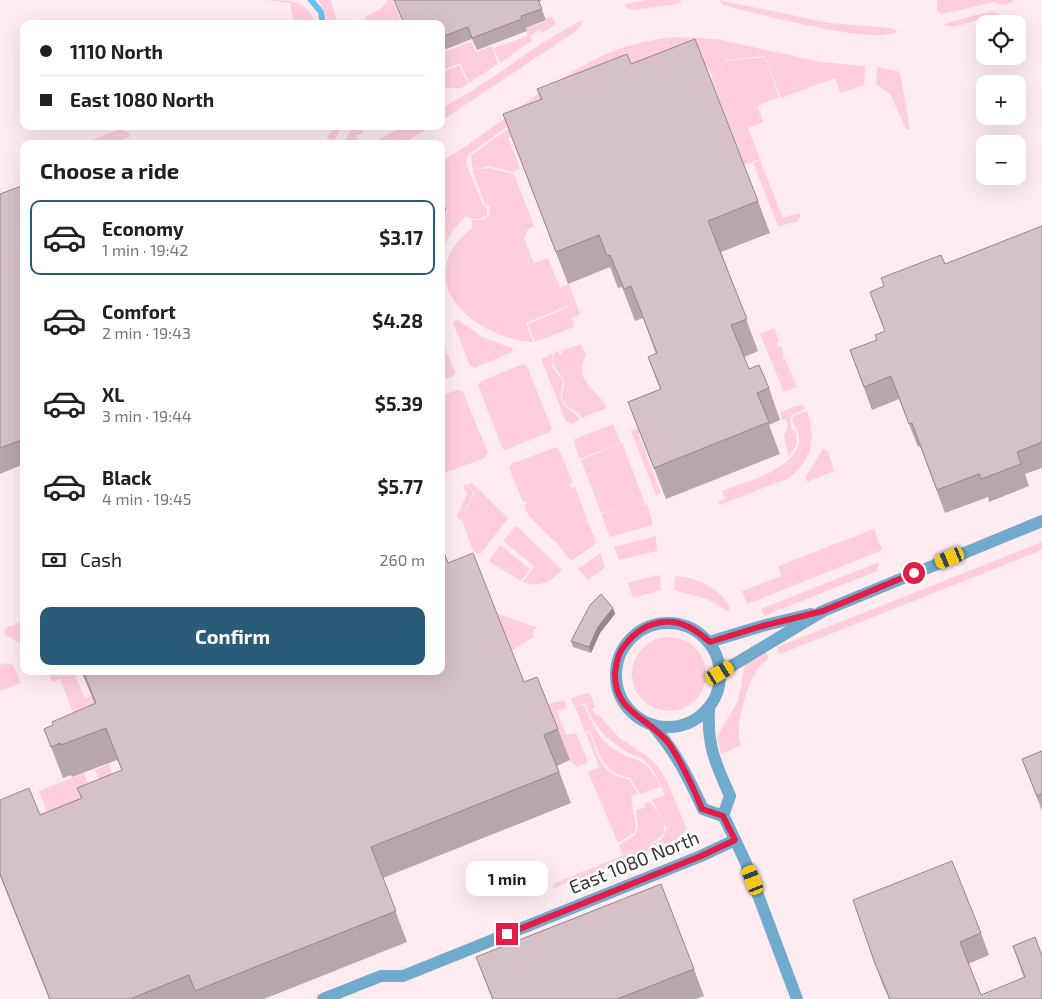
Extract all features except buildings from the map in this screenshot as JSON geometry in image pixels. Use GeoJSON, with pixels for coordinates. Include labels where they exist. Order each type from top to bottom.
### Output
{"type":"FeatureCollection","features":[{"type":"Feature","properties":{"kind":"street"},"geometry":{"type":"LineString","coordinates":[[710,642],[762,626],[823,611],[1042,521]]}},
{"type":"Feature","properties":{"kind":"street"},"geometry":{"type":"LineString","coordinates":[[720,673],[823,611]]}},
{"type":"Feature","properties":{"kind":"street"},"geometry":{"type":"LineString","coordinates":[[723,816],[730,796],[714,760],[708,734],[709,710],[719,687],[720,673],[717,656],[710,642],[697,631],[681,623],[664,622],[647,626],[632,635],[622,649],[616,665],[615,682],[620,698],[630,712],[654,727],[669,744],[685,771],[702,809],[723,816],[746,863],[797,999]]}},
{"type":"Feature","properties":{"kind":"street"},"geometry":{"type":"LineString","coordinates":[[654,727],[676,727],[691,721],[709,710]]}},
{"type":"Feature","properties":{"kind":"street","name":"East 1080 North"},"geometry":{"type":"LineString","coordinates":[[323,999],[381,976],[403,976],[701,856],[735,840]]}},
{"type":"Feature","properties":{"kind":"shaded area"},"geometry":{"type":"Polygon","coordinates":[[[266,0],[283,0],[297,3],[308,10],[314,20],[293,20],[290,3],[266,0]]]}},
{"type":"Feature","properties":{"kind":"shaded area"},"geometry":{"type":"Polygon","coordinates":[[[318,0],[331,0],[336,20],[327,20],[318,0]]]}},
{"type":"Feature","properties":{"kind":"shaded area"},"geometry":{"type":"Polygon","coordinates":[[[388,0],[395,0],[393,1],[400,20],[364,20],[365,16],[381,9],[388,0]]]}},
{"type":"Feature","properties":{"kind":"shaded area"},"geometry":{"type":"Polygon","coordinates":[[[648,0],[682,0],[678,4],[632,10],[627,8],[626,4],[648,0]]]}},
{"type":"Feature","properties":{"kind":"shaded area"},"geometry":{"type":"Polygon","coordinates":[[[719,0],[829,23],[890,28],[898,31],[886,35],[841,32],[786,21],[723,5],[719,0]]]}},
{"type":"Feature","properties":{"kind":"shaded area"},"geometry":{"type":"Polygon","coordinates":[[[937,0],[1014,1],[1003,5],[994,2],[943,14],[937,11],[937,0]]]}},
{"type":"Feature","properties":{"kind":"shaded area"},"geometry":{"type":"Polygon","coordinates":[[[992,11],[1001,14],[997,15],[977,15],[992,11]]]}},
{"type":"Feature","properties":{"kind":"shaded area"},"geometry":{"type":"Polygon","coordinates":[[[976,15],[976,21],[953,27],[944,25],[976,15]]]}},
{"type":"Feature","properties":{"kind":"shaded area"},"geometry":{"type":"Polygon","coordinates":[[[552,16],[556,24],[542,33],[539,30],[530,36],[532,40],[500,63],[494,48],[527,36],[527,28],[547,21],[547,18],[552,16]]]}},
{"type":"Feature","properties":{"kind":"shaded area"},"geometry":{"type":"Polygon","coordinates":[[[583,20],[579,29],[445,118],[445,106],[478,87],[583,20]]]}},
{"type":"Feature","properties":{"kind":"shaded area"},"geometry":{"type":"Polygon","coordinates":[[[672,37],[717,39],[821,62],[865,66],[864,85],[840,92],[835,78],[781,98],[765,56],[726,60],[712,76],[708,68],[523,115],[468,155],[466,163],[483,205],[487,208],[487,215],[477,219],[466,216],[453,230],[445,243],[445,159],[560,79],[602,56],[627,46],[672,37]]]}},
{"type":"Feature","properties":{"kind":"shaded area"},"geometry":{"type":"Polygon","coordinates":[[[471,42],[476,52],[492,46],[498,64],[469,83],[460,63],[445,69],[445,52],[471,42]]]}},
{"type":"Feature","properties":{"kind":"shaded area"},"geometry":{"type":"Polygon","coordinates":[[[765,57],[779,97],[757,106],[763,122],[748,128],[760,159],[744,165],[711,78],[726,61],[765,57]]]}},
{"type":"Feature","properties":{"kind":"shaded area"},"geometry":{"type":"Polygon","coordinates":[[[459,65],[468,84],[461,88],[445,88],[445,71],[459,65]]]}},
{"type":"Feature","properties":{"kind":"shaded area"},"geometry":{"type":"Polygon","coordinates":[[[877,67],[900,72],[910,130],[905,128],[891,95],[876,84],[877,67]]]}},
{"type":"Feature","properties":{"kind":"shaded area"},"geometry":{"type":"Polygon","coordinates":[[[566,88],[516,135],[508,138],[520,168],[513,172],[489,166],[473,170],[471,155],[566,88]]]}},
{"type":"Feature","properties":{"kind":"shaded area"},"geometry":{"type":"Polygon","coordinates":[[[117,130],[129,133],[129,137],[122,140],[92,140],[117,130]]]}},
{"type":"Feature","properties":{"kind":"shaded area"},"geometry":{"type":"Polygon","coordinates":[[[332,130],[340,130],[334,140],[327,138],[332,130]]]}},
{"type":"Feature","properties":{"kind":"shaded area"},"geometry":{"type":"Polygon","coordinates":[[[351,130],[362,130],[363,133],[356,136],[358,140],[346,140],[351,130]]]}},
{"type":"Feature","properties":{"kind":"shaded area"},"geometry":{"type":"Polygon","coordinates":[[[396,130],[425,130],[409,140],[380,140],[396,130]]]}},
{"type":"Feature","properties":{"kind":"shaded area"},"geometry":{"type":"Polygon","coordinates":[[[760,160],[783,218],[799,213],[801,215],[797,222],[778,226],[753,163],[760,160]]]}},
{"type":"Feature","properties":{"kind":"shaded area"},"geometry":{"type":"Polygon","coordinates":[[[490,168],[514,174],[534,226],[528,229],[524,238],[534,263],[548,258],[560,288],[569,284],[580,314],[572,318],[574,327],[535,342],[528,324],[568,307],[562,292],[567,306],[526,323],[533,342],[516,340],[480,325],[465,314],[454,300],[447,284],[446,267],[453,248],[472,228],[472,220],[484,220],[489,215],[490,207],[485,204],[472,170],[490,168]]]}},
{"type":"Feature","properties":{"kind":"shaded area"},"geometry":{"type":"Polygon","coordinates":[[[458,320],[482,337],[513,348],[512,352],[475,368],[470,366],[453,322],[458,320]]]}},
{"type":"Feature","properties":{"kind":"shaded area"},"geometry":{"type":"Polygon","coordinates":[[[774,328],[779,341],[777,343],[778,347],[781,346],[784,355],[782,356],[783,360],[785,359],[797,387],[784,392],[760,334],[774,328]]]}},
{"type":"Feature","properties":{"kind":"shaded area"},"geometry":{"type":"Polygon","coordinates":[[[581,344],[586,355],[582,372],[584,379],[607,408],[582,418],[563,401],[564,381],[555,368],[553,361],[555,352],[558,351],[560,355],[563,354],[561,351],[581,344]]]}},
{"type":"Feature","properties":{"kind":"shaded area"},"geometry":{"type":"Polygon","coordinates":[[[445,348],[455,372],[453,376],[445,379],[445,348]]]}},
{"type":"Feature","properties":{"kind":"shaded area"},"geometry":{"type":"Polygon","coordinates":[[[553,353],[552,367],[563,381],[562,402],[580,419],[572,424],[566,422],[541,359],[553,353]]]}},
{"type":"Feature","properties":{"kind":"shaded area"},"geometry":{"type":"Polygon","coordinates":[[[523,364],[527,366],[552,429],[550,432],[505,450],[502,448],[478,385],[481,381],[523,364]]]}},
{"type":"Feature","properties":{"kind":"shaded area"},"geometry":{"type":"Polygon","coordinates":[[[457,390],[463,392],[488,453],[485,458],[445,473],[445,394],[457,390]]]}},
{"type":"Feature","properties":{"kind":"shaded area"},"geometry":{"type":"Polygon","coordinates":[[[802,404],[805,409],[792,415],[790,419],[792,429],[796,432],[797,443],[789,457],[784,436],[788,426],[786,419],[782,420],[781,412],[802,404]]]}},
{"type":"Feature","properties":{"kind":"shaded area"},"geometry":{"type":"Polygon","coordinates":[[[807,411],[812,439],[808,455],[797,471],[789,478],[720,505],[718,502],[725,499],[722,491],[756,479],[780,467],[789,459],[796,451],[799,441],[799,435],[792,419],[793,416],[807,411]]]}},
{"type":"Feature","properties":{"kind":"shaded area"},"geometry":{"type":"Polygon","coordinates":[[[669,415],[671,421],[638,433],[661,493],[656,495],[631,431],[669,415]]]}},
{"type":"Feature","properties":{"kind":"shaded area"},"geometry":{"type":"Polygon","coordinates":[[[613,424],[621,443],[580,459],[574,443],[575,439],[613,424]]]}},
{"type":"Feature","properties":{"kind":"shaded area"},"geometry":{"type":"Polygon","coordinates":[[[622,443],[645,503],[601,513],[581,460],[622,443]]]}},
{"type":"Feature","properties":{"kind":"shaded area"},"geometry":{"type":"Polygon","coordinates":[[[556,447],[559,449],[573,483],[570,484],[571,488],[575,487],[588,521],[584,524],[588,522],[596,541],[594,545],[571,561],[556,542],[558,541],[554,541],[528,515],[524,505],[527,504],[526,501],[523,502],[509,468],[511,464],[556,447]]]}},
{"type":"Feature","properties":{"kind":"shaded area"},"geometry":{"type":"Polygon","coordinates":[[[823,449],[828,451],[834,471],[807,482],[806,476],[823,449]]]}},
{"type":"Feature","properties":{"kind":"shaded area"},"geometry":{"type":"Polygon","coordinates":[[[472,483],[508,518],[482,552],[478,554],[473,551],[462,520],[474,493],[468,484],[472,483]]]}},
{"type":"Feature","properties":{"kind":"shaded area"},"geometry":{"type":"Polygon","coordinates":[[[467,484],[473,493],[461,521],[457,516],[467,494],[463,486],[467,484]]]}},
{"type":"Feature","properties":{"kind":"shaded area"},"geometry":{"type":"Polygon","coordinates":[[[647,504],[653,525],[610,537],[601,514],[634,505],[647,504]]]}},
{"type":"Feature","properties":{"kind":"shaded area"},"geometry":{"type":"Polygon","coordinates":[[[515,527],[518,527],[562,570],[544,583],[529,584],[523,582],[534,566],[503,541],[515,527]]]}},
{"type":"Feature","properties":{"kind":"shaded area"},"geometry":{"type":"Polygon","coordinates":[[[874,529],[882,550],[747,604],[742,591],[781,576],[778,566],[874,529]]]}},
{"type":"Feature","properties":{"kind":"shaded area"},"geometry":{"type":"Polygon","coordinates":[[[656,536],[657,551],[619,560],[614,547],[656,536]]]}},
{"type":"Feature","properties":{"kind":"shaded area"},"geometry":{"type":"Polygon","coordinates":[[[1042,542],[1042,550],[780,654],[777,647],[1042,542]]]}},
{"type":"Feature","properties":{"kind":"shaded area"},"geometry":{"type":"Polygon","coordinates":[[[500,545],[530,569],[521,581],[489,561],[500,545]]]}},
{"type":"Feature","properties":{"kind":"shaded area"},"geometry":{"type":"Polygon","coordinates":[[[600,553],[605,567],[588,580],[578,569],[600,553]]]}},
{"type":"Feature","properties":{"kind":"shaded area"},"geometry":{"type":"Polygon","coordinates":[[[879,562],[877,571],[764,616],[761,609],[879,562]]]}},
{"type":"Feature","properties":{"kind":"shaded area"},"geometry":{"type":"Polygon","coordinates":[[[657,575],[660,577],[661,590],[633,598],[628,583],[657,575]]]}},
{"type":"Feature","properties":{"kind":"shaded area"},"geometry":{"type":"Polygon","coordinates":[[[675,576],[707,584],[720,594],[730,608],[728,611],[707,599],[674,590],[675,576]]]}},
{"type":"Feature","properties":{"kind":"shaded area"},"geometry":{"type":"Polygon","coordinates":[[[496,613],[535,627],[537,629],[533,629],[532,635],[535,636],[512,651],[496,613]]]}},
{"type":"Feature","properties":{"kind":"shaded area"},"geometry":{"type":"Polygon","coordinates":[[[20,622],[20,643],[5,635],[5,628],[20,622]]]}},
{"type":"Feature","properties":{"kind":"shaded area"},"geometry":{"type":"Polygon","coordinates":[[[669,637],[690,643],[700,653],[706,674],[700,695],[690,705],[669,711],[648,705],[638,695],[632,674],[638,653],[648,643],[669,637]]]}},
{"type":"Feature","properties":{"kind":"shaded area"},"geometry":{"type":"Polygon","coordinates":[[[766,652],[768,659],[756,671],[745,699],[739,729],[741,745],[721,754],[717,736],[738,701],[745,665],[750,659],[766,652]]]}},
{"type":"Feature","properties":{"kind":"shaded area"},"geometry":{"type":"Polygon","coordinates":[[[6,663],[13,665],[21,683],[0,691],[0,665],[6,663]]]}},
{"type":"Feature","properties":{"kind":"shaded area"},"geometry":{"type":"Polygon","coordinates":[[[49,675],[75,675],[85,698],[96,694],[100,705],[83,737],[60,679],[52,682],[49,675]]]}},
{"type":"Feature","properties":{"kind":"shaded area"},"geometry":{"type":"Polygon","coordinates":[[[587,693],[591,696],[595,707],[592,709],[596,715],[598,714],[619,738],[646,755],[658,767],[666,779],[686,827],[684,834],[676,840],[552,889],[555,883],[661,840],[667,829],[652,800],[665,795],[653,770],[643,759],[628,753],[606,737],[593,721],[585,704],[574,706],[571,698],[587,693]]]}},
{"type":"Feature","properties":{"kind":"shaded area"},"geometry":{"type":"Polygon","coordinates":[[[564,700],[567,708],[557,711],[566,735],[576,733],[588,762],[578,767],[571,762],[548,704],[564,700]]]}},
{"type":"Feature","properties":{"kind":"shaded area"},"geometry":{"type":"Polygon","coordinates":[[[584,705],[602,739],[620,752],[644,764],[655,776],[660,787],[640,794],[630,778],[613,772],[608,767],[600,755],[590,731],[585,732],[575,707],[584,705]]]}},
{"type":"Feature","properties":{"kind":"shaded area"},"geometry":{"type":"Polygon","coordinates":[[[589,732],[598,756],[606,769],[619,777],[629,779],[638,794],[631,797],[636,827],[634,833],[618,843],[588,772],[599,767],[586,733],[589,732]]]}},
{"type":"Feature","properties":{"kind":"shaded area"},"geometry":{"type":"Polygon","coordinates":[[[109,764],[112,774],[104,777],[114,804],[110,806],[95,770],[109,764]]]}},
{"type":"Feature","properties":{"kind":"shaded area"},"geometry":{"type":"Polygon","coordinates":[[[84,773],[95,802],[16,823],[47,811],[39,791],[84,773]]]}},
{"type":"Feature","properties":{"kind":"shaded area"},"geometry":{"type":"Polygon","coordinates":[[[650,801],[664,822],[664,833],[650,844],[622,855],[619,845],[635,835],[638,828],[636,810],[645,807],[644,804],[650,801]]]}},
{"type":"Feature","properties":{"kind":"waterway"},"geometry":{"type":"LineString","coordinates":[[311,0],[321,12],[322,20]]}},
{"type":"Feature","properties":{"kind":"route"},"geometry":{"type":"LineString","coordinates":[[507,934],[701,856],[735,840],[723,816],[702,809],[685,771],[669,744],[654,727],[630,712],[620,698],[615,682],[616,665],[622,649],[632,635],[647,626],[664,622],[681,623],[697,631],[710,642],[762,626],[823,611],[914,573]]}}]}
